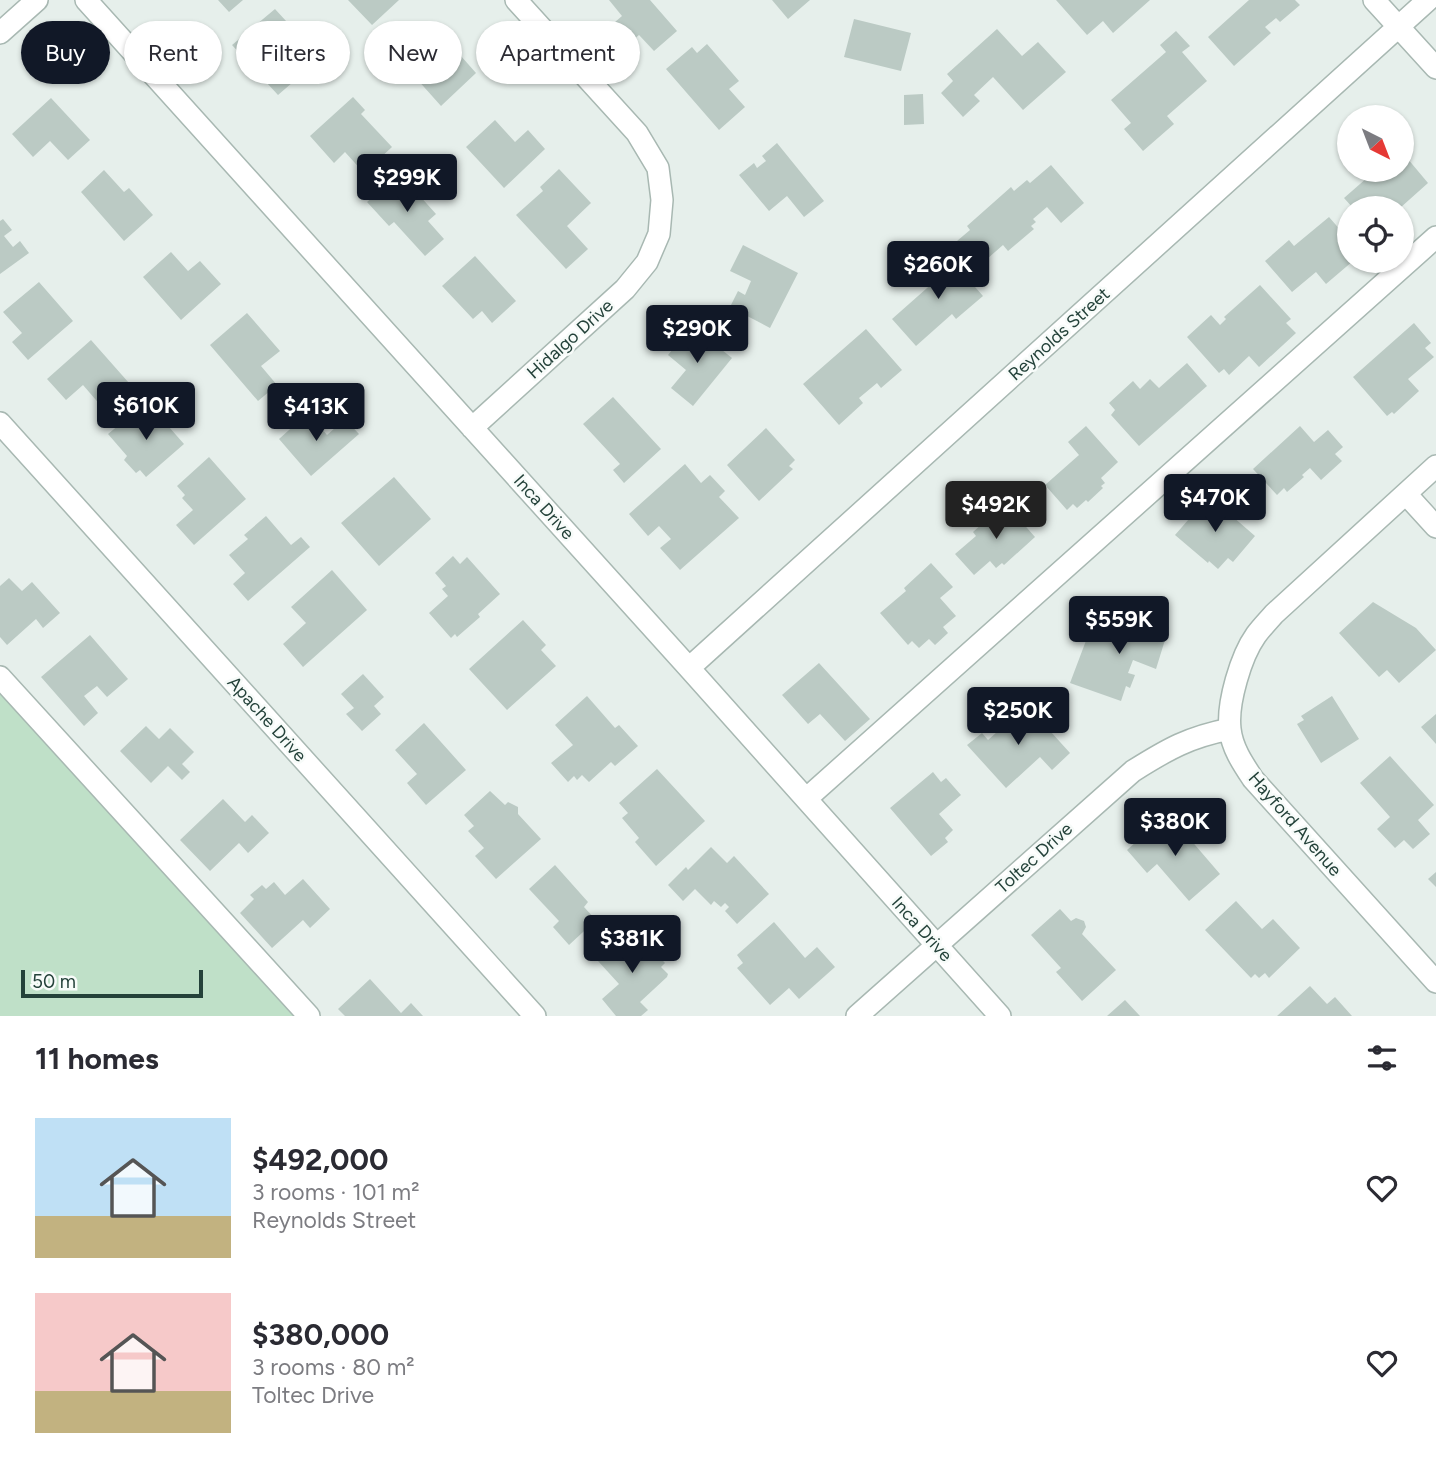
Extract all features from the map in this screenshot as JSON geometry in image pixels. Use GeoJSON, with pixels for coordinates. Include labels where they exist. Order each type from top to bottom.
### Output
{"type":"FeatureCollection","features":[{"type":"Feature","properties":{"kind":"street"},"geometry":{"type":"LineString","coordinates":[[0,33],[37,0]]}},
{"type":"Feature","properties":{"kind":"street","name":"Inca Drive"},"geometry":{"type":"LineString","coordinates":[[86,0],[1000,1016]]}},
{"type":"Feature","properties":{"kind":"street","name":"Hidalgo Drive"},"geometry":{"type":"LineString","coordinates":[[472,428],[625,289],[647,262],[659,234],[662,201],[658,168],[637,133],[516,0]]}},
{"type":"Feature","properties":{"kind":"street"},"geometry":{"type":"LineString","coordinates":[[1374,0],[1436,68]]}},
{"type":"Feature","properties":{"kind":"street","name":"Reynolds Street"},"geometry":{"type":"LineString","coordinates":[[689,668],[1428,0]]}},
{"type":"Feature","properties":{"kind":"street"},"geometry":{"type":"LineString","coordinates":[[806,799],[1436,237]]}},
{"type":"Feature","properties":{"kind":"street","name":"Apache Drive"},"geometry":{"type":"LineString","coordinates":[[0,423],[535,1016]]}},
{"type":"Feature","properties":{"kind":"street","name":"Hayford Avenue"},"geometry":{"type":"LineString","coordinates":[[1436,466],[1274,614],[1255,637],[1241,666],[1233,695],[1230,729],[1237,755],[1253,779],[1436,982]]}},
{"type":"Feature","properties":{"kind":"street"},"geometry":{"type":"LineString","coordinates":[[1406,494],[1436,527]]}},
{"type":"Feature","properties":{"kind":"street"},"geometry":{"type":"LineString","coordinates":[[0,677],[309,1016]]}},
{"type":"Feature","properties":{"kind":"street","name":"Toltec Drive"},"geometry":{"type":"LineString","coordinates":[[857,1016],[1133,771],[1198,735],[1230,729]]}},
{"type":"Feature","properties":{"kind":"green space"},"geometry":{"type":"Polygon","coordinates":[[[0,669],[316,1016],[0,1016],[0,669]]]}},
{"type":"Feature","properties":{"kind":"building"},"geometry":{"type":"Polygon","coordinates":[[[218,0],[243,0],[229,12],[218,0]]]}},
{"type":"Feature","properties":{"kind":"building"},"geometry":{"type":"Polygon","coordinates":[[[348,0],[399,0],[376,21],[368,21],[348,0]]]}},
{"type":"Feature","properties":{"kind":"building"},"geometry":{"type":"Polygon","coordinates":[[[609,0],[650,0],[677,31],[654,51],[640,36],[640,21],[616,21],[622,16],[609,0]]]}},
{"type":"Feature","properties":{"kind":"building"},"geometry":{"type":"Polygon","coordinates":[[[772,0],[810,0],[788,19],[772,0]]]}},
{"type":"Feature","properties":{"kind":"building"},"geometry":{"type":"Polygon","coordinates":[[[1056,0],[1150,0],[1113,33],[1103,21],[1087,35],[1056,0]]]}},
{"type":"Feature","properties":{"kind":"building"},"geometry":{"type":"Polygon","coordinates":[[[1249,0],[1295,0],[1300,5],[1280,22],[1276,18],[1265,27],[1271,33],[1234,66],[1208,37],[1249,0]]]}},
{"type":"Feature","properties":{"kind":"building"},"geometry":{"type":"Polygon","coordinates":[[[275,9],[286,21],[261,21],[275,9]]]}},
{"type":"Feature","properties":{"kind":"building"},"geometry":{"type":"Polygon","coordinates":[[[854,19],[911,33],[901,71],[844,57],[854,19]]]}},
{"type":"Feature","properties":{"kind":"building"},"geometry":{"type":"Polygon","coordinates":[[[997,29],[1022,56],[1038,42],[1066,72],[1023,110],[993,77],[974,95],[980,101],[963,117],[941,93],[953,81],[947,74],[997,29]]]}},
{"type":"Feature","properties":{"kind":"building"},"geometry":{"type":"Polygon","coordinates":[[[1176,31],[1190,46],[1182,52],[1207,81],[1167,116],[1174,124],[1143,151],[1124,129],[1131,123],[1111,100],[1166,52],[1160,45],[1176,31]]]}},
{"type":"Feature","properties":{"kind":"building"},"geometry":{"type":"Polygon","coordinates":[[[707,44],[739,81],[729,89],[745,107],[719,130],[666,69],[692,47],[697,53],[707,44]]]}},
{"type":"Feature","properties":{"kind":"building"},"geometry":{"type":"Polygon","coordinates":[[[462,57],[476,73],[441,106],[421,84],[462,84],[462,57]]]}},
{"type":"Feature","properties":{"kind":"building"},"geometry":{"type":"Polygon","coordinates":[[[268,84],[291,84],[278,95],[268,84]]]}},
{"type":"Feature","properties":{"kind":"building"},"geometry":{"type":"Polygon","coordinates":[[[923,94],[924,124],[904,125],[904,95],[923,94]]]}},
{"type":"Feature","properties":{"kind":"building"},"geometry":{"type":"Polygon","coordinates":[[[353,97],[365,110],[361,114],[392,147],[364,173],[345,152],[334,163],[310,136],[353,97]]]}},
{"type":"Feature","properties":{"kind":"building"},"geometry":{"type":"Polygon","coordinates":[[[51,98],[90,140],[68,160],[50,141],[33,157],[12,134],[51,98]]]}},
{"type":"Feature","properties":{"kind":"building"},"geometry":{"type":"Polygon","coordinates":[[[495,120],[515,142],[528,130],[545,149],[504,188],[466,147],[495,120]]]}},
{"type":"Feature","properties":{"kind":"building"},"geometry":{"type":"Polygon","coordinates":[[[777,143],[824,201],[804,217],[787,196],[769,211],[739,175],[754,163],[757,168],[766,161],[762,156],[777,143]]]}},
{"type":"Feature","properties":{"kind":"building"},"geometry":{"type":"Polygon","coordinates":[[[1051,165],[1084,203],[1061,223],[1047,207],[1033,219],[1036,222],[1031,226],[1034,229],[1008,251],[1003,245],[979,266],[957,241],[970,230],[967,226],[1011,187],[1014,191],[1027,180],[1030,183],[1051,165]]]}},
{"type":"Feature","properties":{"kind":"building"},"geometry":{"type":"Polygon","coordinates":[[[1414,166],[1428,183],[1413,196],[1346,196],[1362,182],[1414,182],[1414,166]]]}},
{"type":"Feature","properties":{"kind":"building"},"geometry":{"type":"Polygon","coordinates":[[[559,169],[591,203],[567,226],[588,249],[566,269],[516,215],[543,191],[540,187],[559,169]]]}},
{"type":"Feature","properties":{"kind":"building"},"geometry":{"type":"Polygon","coordinates":[[[104,170],[124,192],[129,188],[153,215],[124,241],[81,192],[104,170]]]}},
{"type":"Feature","properties":{"kind":"building"},"geometry":{"type":"Polygon","coordinates":[[[400,174],[436,214],[428,221],[444,239],[425,256],[394,222],[389,226],[367,202],[400,174]]]}},
{"type":"Feature","properties":{"kind":"building"},"geometry":{"type":"Polygon","coordinates":[[[1329,217],[1337,226],[1339,273],[1326,284],[1316,272],[1292,292],[1265,261],[1289,240],[1294,246],[1329,217]]]}},
{"type":"Feature","properties":{"kind":"building"},"geometry":{"type":"Polygon","coordinates":[[[3,219],[12,230],[4,236],[13,247],[20,241],[29,253],[0,274],[0,221],[3,219]]]}},
{"type":"Feature","properties":{"kind":"building"},"geometry":{"type":"Polygon","coordinates":[[[743,245],[798,273],[770,328],[730,307],[738,291],[745,295],[751,281],[730,271],[743,245]]]}},
{"type":"Feature","properties":{"kind":"building"},"geometry":{"type":"Polygon","coordinates":[[[171,252],[188,271],[200,261],[221,284],[181,320],[143,277],[171,252]]]}},
{"type":"Feature","properties":{"kind":"building"},"geometry":{"type":"Polygon","coordinates":[[[945,253],[983,296],[956,319],[952,314],[916,346],[892,319],[935,281],[926,270],[945,253]]]}},
{"type":"Feature","properties":{"kind":"building"},"geometry":{"type":"Polygon","coordinates":[[[475,256],[516,301],[492,323],[482,311],[473,319],[442,286],[475,256]]]}},
{"type":"Feature","properties":{"kind":"building"},"geometry":{"type":"Polygon","coordinates":[[[39,282],[73,321],[28,360],[12,342],[22,333],[3,312],[39,282]]]}},
{"type":"Feature","properties":{"kind":"building"},"geometry":{"type":"Polygon","coordinates":[[[1260,285],[1291,319],[1286,323],[1296,333],[1259,367],[1249,356],[1229,375],[1224,369],[1219,373],[1187,337],[1211,315],[1220,325],[1226,319],[1224,317],[1260,285]]]}},
{"type":"Feature","properties":{"kind":"building"},"geometry":{"type":"Polygon","coordinates":[[[247,313],[280,351],[261,366],[277,385],[258,401],[210,345],[247,313]]]}},
{"type":"Feature","properties":{"kind":"building"},"geometry":{"type":"Polygon","coordinates":[[[1414,323],[1431,343],[1425,348],[1434,357],[1408,379],[1419,391],[1394,414],[1392,412],[1387,416],[1353,377],[1414,323]]]}},
{"type":"Feature","properties":{"kind":"building"},"geometry":{"type":"Polygon","coordinates":[[[692,326],[732,358],[693,406],[671,388],[686,370],[668,355],[692,326]]]}},
{"type":"Feature","properties":{"kind":"building"},"geometry":{"type":"Polygon","coordinates":[[[866,329],[902,370],[881,388],[877,383],[859,398],[863,403],[839,425],[803,384],[866,329]]]}},
{"type":"Feature","properties":{"kind":"building"},"geometry":{"type":"Polygon","coordinates":[[[91,340],[129,383],[102,407],[83,385],[66,400],[47,379],[91,340]]]}},
{"type":"Feature","properties":{"kind":"building"},"geometry":{"type":"Polygon","coordinates":[[[1187,363],[1207,386],[1139,446],[1111,415],[1115,410],[1109,403],[1133,381],[1140,389],[1150,379],[1159,388],[1187,363]]]}},
{"type":"Feature","properties":{"kind":"building"},"geometry":{"type":"Polygon","coordinates":[[[613,397],[661,449],[624,483],[613,470],[620,464],[583,424],[613,397]]]}},
{"type":"Feature","properties":{"kind":"building"},"geometry":{"type":"Polygon","coordinates":[[[154,410],[184,444],[146,477],[140,470],[136,473],[124,460],[127,456],[108,434],[125,420],[128,424],[141,413],[145,417],[154,410]]]}},
{"type":"Feature","properties":{"kind":"building"},"geometry":{"type":"Polygon","coordinates":[[[308,413],[327,435],[345,419],[359,434],[311,476],[279,439],[308,413]]]}},
{"type":"Feature","properties":{"kind":"building"},"geometry":{"type":"Polygon","coordinates":[[[1086,426],[1118,462],[1101,478],[1105,483],[1101,486],[1103,488],[1088,502],[1086,500],[1077,508],[1073,504],[1067,510],[1045,485],[1079,455],[1068,442],[1086,426]]]}},
{"type":"Feature","properties":{"kind":"building"},"geometry":{"type":"Polygon","coordinates":[[[1300,426],[1314,442],[1328,430],[1343,447],[1335,454],[1342,461],[1321,480],[1310,468],[1287,492],[1284,488],[1277,495],[1253,469],[1300,426]]]}},
{"type":"Feature","properties":{"kind":"building"},"geometry":{"type":"Polygon","coordinates":[[[766,428],[795,460],[789,466],[793,469],[759,501],[727,465],[766,428]]]}},
{"type":"Feature","properties":{"kind":"building"},"geometry":{"type":"Polygon","coordinates":[[[209,457],[246,499],[194,545],[176,525],[193,510],[182,498],[185,495],[177,486],[209,457]]]}},
{"type":"Feature","properties":{"kind":"building"},"geometry":{"type":"Polygon","coordinates":[[[685,464],[701,483],[710,475],[725,491],[719,497],[739,518],[680,570],[660,548],[671,539],[659,526],[648,536],[629,514],[685,464]]]}},
{"type":"Feature","properties":{"kind":"building"},"geometry":{"type":"Polygon","coordinates":[[[394,477],[431,519],[379,566],[341,523],[394,477]]]}},
{"type":"Feature","properties":{"kind":"building"},"geometry":{"type":"Polygon","coordinates":[[[1209,496],[1255,536],[1233,562],[1228,558],[1218,569],[1175,535],[1209,496]]]}},
{"type":"Feature","properties":{"kind":"building"},"geometry":{"type":"Polygon","coordinates":[[[1005,503],[1035,537],[1004,565],[1002,563],[996,568],[990,561],[974,575],[955,554],[976,536],[973,532],[1005,503]]]}},
{"type":"Feature","properties":{"kind":"building"},"geometry":{"type":"Polygon","coordinates":[[[266,516],[291,545],[301,537],[310,547],[248,601],[233,584],[245,573],[229,555],[248,539],[244,535],[266,516]]]}},
{"type":"Feature","properties":{"kind":"building"},"geometry":{"type":"Polygon","coordinates":[[[453,556],[460,564],[467,557],[500,594],[478,614],[480,617],[457,637],[455,634],[451,638],[429,613],[448,596],[442,589],[446,586],[435,573],[453,556]]]}},
{"type":"Feature","properties":{"kind":"building"},"geometry":{"type":"Polygon","coordinates":[[[931,563],[953,587],[940,598],[956,616],[943,627],[948,633],[935,645],[929,639],[919,648],[912,641],[908,645],[880,613],[906,591],[904,588],[931,563]]]}},
{"type":"Feature","properties":{"kind":"building"},"geometry":{"type":"Polygon","coordinates":[[[332,570],[367,610],[303,667],[283,644],[306,623],[291,607],[332,570]]]}},
{"type":"Feature","properties":{"kind":"building"},"geometry":{"type":"Polygon","coordinates":[[[9,578],[22,591],[32,582],[60,613],[43,628],[36,619],[7,645],[0,637],[0,586],[9,578]]]}},
{"type":"Feature","properties":{"kind":"building"},"geometry":{"type":"Polygon","coordinates":[[[1373,602],[1416,628],[1436,650],[1399,683],[1387,670],[1379,677],[1339,633],[1373,602]]]}},
{"type":"Feature","properties":{"kind":"building"},"geometry":{"type":"Polygon","coordinates":[[[1130,613],[1169,627],[1156,669],[1133,660],[1128,673],[1135,675],[1130,688],[1126,686],[1121,701],[1070,683],[1087,638],[1095,641],[1103,622],[1124,630],[1130,613]]]}},
{"type":"Feature","properties":{"kind":"building"},"geometry":{"type":"Polygon","coordinates":[[[523,620],[546,645],[541,650],[556,666],[507,710],[469,669],[523,620]]]}},
{"type":"Feature","properties":{"kind":"building"},"geometry":{"type":"Polygon","coordinates":[[[90,635],[128,679],[107,697],[97,686],[84,696],[98,713],[84,726],[41,677],[90,635]]]}},
{"type":"Feature","properties":{"kind":"building"},"geometry":{"type":"Polygon","coordinates":[[[819,663],[870,719],[845,741],[820,714],[808,724],[782,695],[819,663]]]}},
{"type":"Feature","properties":{"kind":"building"},"geometry":{"type":"Polygon","coordinates":[[[363,674],[384,697],[374,706],[381,714],[362,731],[346,714],[354,708],[341,694],[363,674]]]}},
{"type":"Feature","properties":{"kind":"building"},"geometry":{"type":"Polygon","coordinates":[[[587,696],[615,728],[619,725],[638,746],[615,766],[611,762],[589,782],[582,775],[577,780],[574,776],[568,782],[551,763],[573,745],[555,725],[587,696]]]}},
{"type":"Feature","properties":{"kind":"building"},"geometry":{"type":"Polygon","coordinates":[[[1332,696],[1359,739],[1321,763],[1297,724],[1304,720],[1301,716],[1332,696]]]}},
{"type":"Feature","properties":{"kind":"building"},"geometry":{"type":"Polygon","coordinates":[[[1010,706],[1023,719],[1032,711],[1070,753],[1052,770],[1040,757],[1006,788],[967,745],[982,733],[988,740],[1007,723],[1000,716],[1010,706]]]}},
{"type":"Feature","properties":{"kind":"building"},"geometry":{"type":"Polygon","coordinates":[[[1436,714],[1436,744],[1421,727],[1436,714]]]}},
{"type":"Feature","properties":{"kind":"building"},"geometry":{"type":"Polygon","coordinates":[[[424,723],[466,770],[426,805],[407,783],[417,774],[395,750],[424,723]]]}},
{"type":"Feature","properties":{"kind":"building"},"geometry":{"type":"Polygon","coordinates":[[[146,726],[159,739],[170,728],[194,752],[182,764],[190,772],[182,780],[168,766],[151,783],[120,751],[146,726]]]}},
{"type":"Feature","properties":{"kind":"building"},"geometry":{"type":"Polygon","coordinates":[[[1390,756],[1434,805],[1418,820],[1430,834],[1413,849],[1404,840],[1395,848],[1377,829],[1390,817],[1360,783],[1390,756]]]}},
{"type":"Feature","properties":{"kind":"building"},"geometry":{"type":"Polygon","coordinates":[[[657,769],[705,821],[656,866],[635,842],[639,838],[622,818],[628,813],[619,803],[657,769]]]}},
{"type":"Feature","properties":{"kind":"building"},"geometry":{"type":"Polygon","coordinates":[[[933,772],[941,782],[946,778],[961,795],[939,814],[953,830],[945,838],[948,842],[931,856],[890,808],[933,772]]]}},
{"type":"Feature","properties":{"kind":"building"},"geometry":{"type":"Polygon","coordinates":[[[490,791],[505,805],[508,802],[518,807],[518,814],[541,839],[496,879],[475,856],[484,848],[468,831],[474,826],[464,815],[490,791]]]}},
{"type":"Feature","properties":{"kind":"building"},"geometry":{"type":"Polygon","coordinates":[[[223,799],[245,822],[252,815],[269,833],[248,853],[239,843],[210,871],[180,840],[223,799]]]}},
{"type":"Feature","properties":{"kind":"building"},"geometry":{"type":"Polygon","coordinates":[[[1171,817],[1220,874],[1189,901],[1157,864],[1147,873],[1127,850],[1147,832],[1150,835],[1171,817]]]}},
{"type":"Feature","properties":{"kind":"building"},"geometry":{"type":"Polygon","coordinates":[[[711,847],[727,863],[734,856],[769,894],[737,924],[725,911],[729,907],[725,903],[721,907],[714,901],[711,905],[695,889],[683,901],[668,885],[711,847]]]}},
{"type":"Feature","properties":{"kind":"building"},"geometry":{"type":"Polygon","coordinates":[[[555,865],[588,902],[584,907],[596,920],[569,945],[553,927],[559,921],[529,889],[555,865]]]}},
{"type":"Feature","properties":{"kind":"building"},"geometry":{"type":"Polygon","coordinates":[[[1436,872],[1436,887],[1428,879],[1436,872]]]}},
{"type":"Feature","properties":{"kind":"building"},"geometry":{"type":"Polygon","coordinates":[[[303,879],[330,909],[310,928],[303,920],[272,948],[240,913],[254,899],[250,895],[262,885],[266,889],[274,882],[285,895],[303,879]]]}},
{"type":"Feature","properties":{"kind":"building"},"geometry":{"type":"Polygon","coordinates":[[[1236,901],[1262,929],[1273,919],[1300,948],[1269,978],[1265,973],[1259,978],[1255,974],[1251,978],[1205,930],[1236,901]]]}},
{"type":"Feature","properties":{"kind":"building"},"geometry":{"type":"Polygon","coordinates":[[[1060,909],[1071,921],[1076,918],[1084,921],[1086,927],[1082,934],[1116,970],[1082,1001],[1056,972],[1061,968],[1031,935],[1060,909]]]}},
{"type":"Feature","properties":{"kind":"building"},"geometry":{"type":"Polygon","coordinates":[[[774,922],[805,958],[817,947],[835,967],[799,999],[789,988],[770,1005],[737,968],[743,963],[737,955],[774,922]]]}},
{"type":"Feature","properties":{"kind":"building"},"geometry":{"type":"Polygon","coordinates":[[[632,930],[665,963],[661,967],[668,974],[640,1002],[648,1010],[641,1016],[616,1016],[602,999],[619,984],[598,961],[632,930]]]}},
{"type":"Feature","properties":{"kind":"building"},"geometry":{"type":"Polygon","coordinates":[[[370,979],[401,1013],[411,1003],[423,1016],[345,1016],[338,1009],[370,979]]]}},
{"type":"Feature","properties":{"kind":"building"},"geometry":{"type":"Polygon","coordinates":[[[1310,986],[1327,1004],[1335,997],[1352,1016],[1277,1016],[1310,986]]]}},
{"type":"Feature","properties":{"kind":"building"},"geometry":{"type":"Polygon","coordinates":[[[1125,1000],[1140,1016],[1107,1016],[1125,1000]]]}}]}
